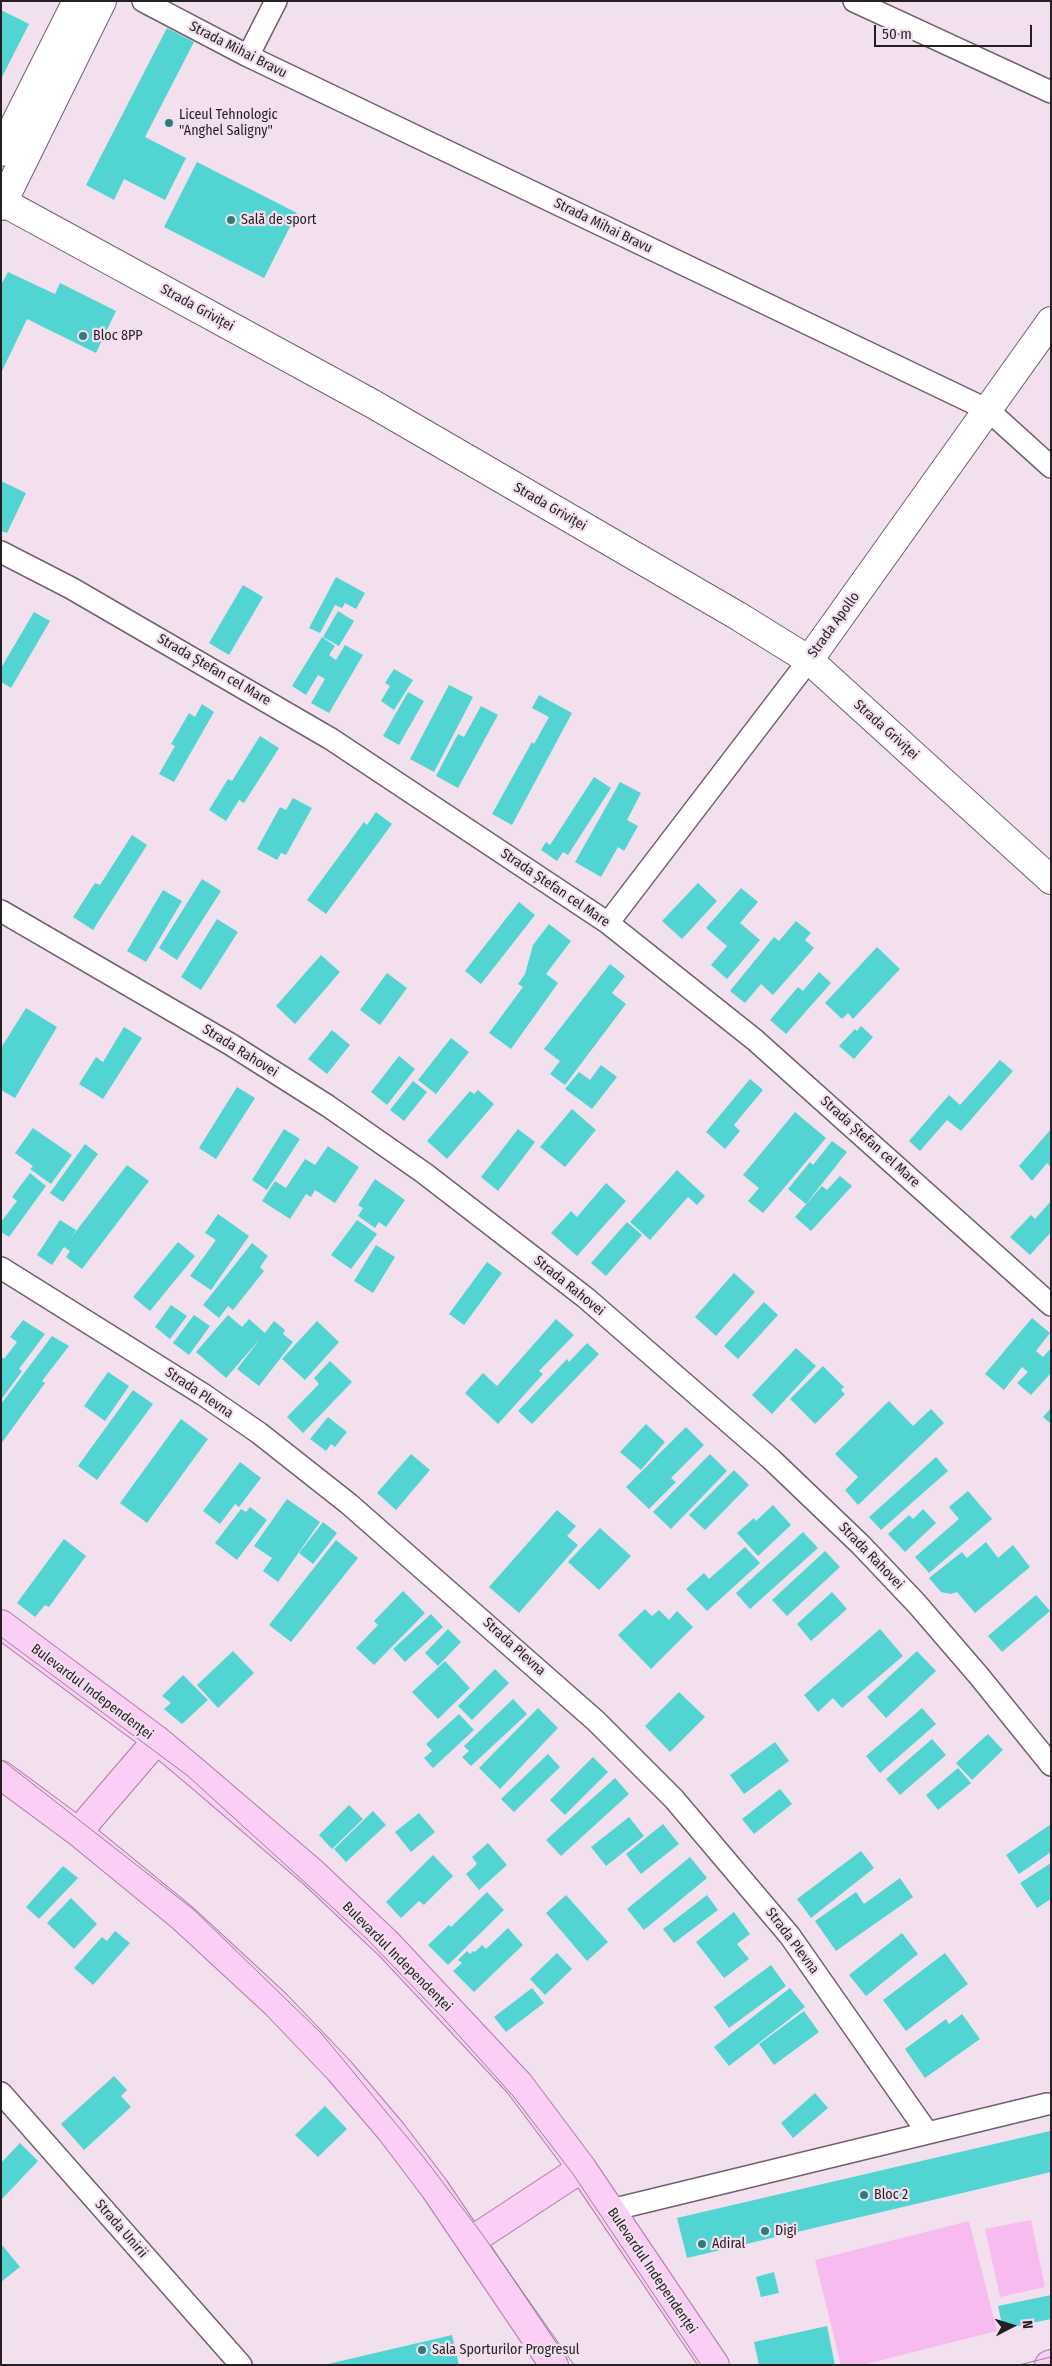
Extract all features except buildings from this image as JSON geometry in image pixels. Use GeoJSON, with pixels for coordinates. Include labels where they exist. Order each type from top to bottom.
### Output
{"type":"FeatureCollection","features":[{"type":"Feature","properties":{"kind":"main road"},"geometry":{"type":"LineString","coordinates":[[1,152],[77,1]]}},
{"type":"Feature","properties":{"kind":"main road"},"geometry":{"type":"LineString","coordinates":[[2,203],[102,1]]}},
{"type":"Feature","properties":{"kind":"main road","name":"Strada Griviței"},"geometry":{"type":"LineString","coordinates":[[2,203],[373,404],[738,616],[809,660],[1051,880]]}},
{"type":"Feature","properties":{"kind":"main road","name":"Strada Apollo"},"geometry":{"type":"LineString","coordinates":[[809,660],[1051,321]]}},
{"type":"Feature","properties":{"kind":"main road","name":"Bulevardul Independenței"},"geometry":{"type":"LineString","coordinates":[[1,1624],[157,1740],[313,1873],[389,1945],[519,2084],[582,2168],[715,2365]]}},
{"type":"Feature","properties":{"kind":"main road"},"geometry":{"type":"LineString","coordinates":[[78,1832],[157,1740]]}},
{"type":"Feature","properties":{"kind":"main road"},"geometry":{"type":"LineString","coordinates":[[1,1775],[78,1832],[183,1918],[276,2004],[339,2070],[391,2132],[471,2241],[554,2365]]}},
{"type":"Feature","properties":{"kind":"main road"},"geometry":{"type":"LineString","coordinates":[[471,2241],[582,2168]]}},
{"type":"Feature","properties":{"kind":"street","name":"Strada Mihai Bravu"},"geometry":{"type":"LineString","coordinates":[[143,1],[248,56],[988,410],[1051,467]]}},
{"type":"Feature","properties":{"kind":"street"},"geometry":{"type":"LineString","coordinates":[[248,56],[276,1]]}},
{"type":"Feature","properties":{"kind":"street"},"geometry":{"type":"LineString","coordinates":[[854,1],[1051,92]]}},
{"type":"Feature","properties":{"kind":"street","name":"Strada Ștefan cel Mare"},"geometry":{"type":"LineString","coordinates":[[1,552],[71,588],[331,738],[608,923],[754,1040],[1051,1305]]}},
{"type":"Feature","properties":{"kind":"street","name":"Strada Apollo"},"geometry":{"type":"LineString","coordinates":[[608,923],[809,660]]}},
{"type":"Feature","properties":{"kind":"street","name":"Strada Rahovei"},"geometry":{"type":"LineString","coordinates":[[1,911],[230,1044],[328,1106],[424,1173],[586,1298],[771,1460],[861,1544],[973,1669],[1051,1765]]}},
{"type":"Feature","properties":{"kind":"street","name":"Strada Plevna"},"geometry":{"type":"LineString","coordinates":[[1,1268],[204,1395],[259,1433],[349,1504],[596,1721],[674,1799],[790,1936],[927,2132]]}},
{"type":"Feature","properties":{"kind":"street","name":"Strada Unirii"},"geometry":{"type":"LineString","coordinates":[[1,2093],[241,2365]]}},
{"type":"Feature","properties":{"kind":"street"},"geometry":{"type":"LineString","coordinates":[[611,2210],[1047,2104]]}},
{"type":"Feature","properties":{"kind":"shaded area"},"geometry":{"type":"Polygon","coordinates":[[[1031,2220],[1045,2287],[1000,2297],[985,2229],[1031,2220]]]}},
{"type":"Feature","properties":{"kind":"shaded area"},"geometry":{"type":"Polygon","coordinates":[[[969,2221],[997,2331],[862,2365],[841,2365],[815,2260],[969,2221]]]}},
{"type":"Feature","properties":{"kind":"tram line"},"geometry":{"type":"LineString","coordinates":[[1,1637],[188,1776],[367,1939],[444,2019],[514,2097],[573,2174],[701,2365]]}},
{"type":"Feature","properties":{"kind":"tram line"},"geometry":{"type":"LineString","coordinates":[[1,1759],[194,1910],[321,2033],[425,2159],[482,2234],[574,2365]]}},
{"type":"Feature","properties":{"kind":"tram line"},"geometry":{"type":"LineString","coordinates":[[1019,2365],[1051,2357]]}},
{"type":"Feature","properties":{"kind":"place","name":"Liceul Tehnologic \"Anghel Saligny\""},"geometry":{"type":"Point","coordinates":[169,123]}},
{"type":"Feature","properties":{"kind":"place","name":"Sală de sport"},"geometry":{"type":"Point","coordinates":[231,220]}},
{"type":"Feature","properties":{"kind":"place","name":"Bloc 8PP"},"geometry":{"type":"Point","coordinates":[83,336]}},
{"type":"Feature","properties":{"kind":"place","name":"Bloc 2"},"geometry":{"type":"Point","coordinates":[864,2195]}},
{"type":"Feature","properties":{"kind":"place","name":"Digi"},"geometry":{"type":"Point","coordinates":[765,2231]}},
{"type":"Feature","properties":{"kind":"place","name":"Adiral"},"geometry":{"type":"Point","coordinates":[702,2244]}},
{"type":"Feature","properties":{"kind":"place","name":"Sala Sporturilor Progresul"},"geometry":{"type":"Point","coordinates":[422,2350]}}]}
